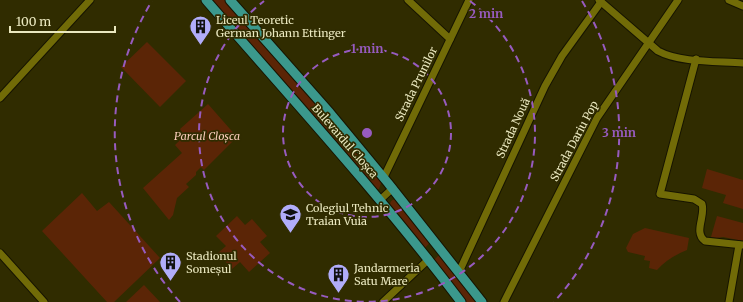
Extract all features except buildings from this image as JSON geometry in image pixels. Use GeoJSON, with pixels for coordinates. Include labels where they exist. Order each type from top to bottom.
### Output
{"type":"FeatureCollection","features":[{"type":"Feature","properties":{"kind":"main road","name":"Bulevardul Cloșca"},"geometry":{"type":"LineString","coordinates":[[206,0],[380,200],[429,259],[461,302]]}},
{"type":"Feature","properties":{"kind":"main road","name":"Bulevardul Cloșca"},"geometry":{"type":"LineString","coordinates":[[230,0],[384,177],[482,302]]}},
{"type":"Feature","properties":{"kind":"street"},"geometry":{"type":"LineString","coordinates":[[0,98],[90,0]]}},
{"type":"Feature","properties":{"kind":"street"},"geometry":{"type":"LineString","coordinates":[[408,0],[450,39]]}},
{"type":"Feature","properties":{"kind":"street","name":"Strada Prunilor"},"geometry":{"type":"LineString","coordinates":[[384,177],[469,0]]}},
{"type":"Feature","properties":{"kind":"street","name":"Strada Dariu Pop"},"geometry":{"type":"LineString","coordinates":[[504,302],[591,129],[607,102],[678,0]]}},
{"type":"Feature","properties":{"kind":"street"},"geometry":{"type":"LineString","coordinates":[[729,0],[743,6]]}},
{"type":"Feature","properties":{"kind":"street"},"geometry":{"type":"LineString","coordinates":[[600,1],[658,51],[666,55],[743,63]]}},
{"type":"Feature","properties":{"kind":"street","name":"Strada Nouă"},"geometry":{"type":"LineString","coordinates":[[459,272],[545,86],[562,56],[600,1]]}},
{"type":"Feature","properties":{"kind":"street"},"geometry":{"type":"LineString","coordinates":[[696,59],[660,194],[698,201],[702,204],[703,214],[699,232],[701,238],[711,242],[741,245],[729,302]]}},
{"type":"Feature","properties":{"kind":"street"},"geometry":{"type":"LineString","coordinates":[[380,200],[393,188]]}},
{"type":"Feature","properties":{"kind":"street"},"geometry":{"type":"LineString","coordinates":[[0,253],[44,302]]}},
{"type":"Feature","properties":{"kind":"street"},"geometry":{"type":"LineString","coordinates":[[383,302],[429,259]]}},
{"type":"Feature","properties":{"kind":"green space"},"geometry":{"type":"Polygon","coordinates":[[[210,0],[227,0],[381,180],[379,189],[375,189],[292,91],[210,0]]]}},
{"type":"Feature","properties":{"kind":"green space"},"geometry":{"type":"Polygon","coordinates":[[[147,42],[186,81],[160,107],[121,67],[147,42]]]}},
{"type":"Feature","properties":{"kind":"green space","name":"Parcul Cloșca"},"geometry":{"type":"Polygon","coordinates":[[[208,104],[237,137],[204,170],[201,167],[196,172],[196,175],[186,184],[189,187],[177,198],[173,215],[169,220],[143,188],[182,153],[175,145],[184,136],[180,129],[208,104]]]}},
{"type":"Feature","properties":{"kind":"green space"},"geometry":{"type":"Polygon","coordinates":[[[707,169],[743,180],[743,209],[723,203],[726,195],[702,188],[707,169]]]}},
{"type":"Feature","properties":{"kind":"green space"},"geometry":{"type":"Polygon","coordinates":[[[82,193],[97,211],[109,202],[160,258],[114,302],[107,302],[42,231],[82,193]]]}},
{"type":"Feature","properties":{"kind":"green space"},"geometry":{"type":"Polygon","coordinates":[[[394,199],[397,199],[432,240],[425,248],[390,206],[390,203],[394,199]]]}},
{"type":"Feature","properties":{"kind":"green space"},"geometry":{"type":"Polygon","coordinates":[[[237,216],[245,225],[252,219],[267,236],[260,242],[270,253],[249,272],[240,262],[232,269],[218,253],[226,246],[216,236],[237,216]]]}},
{"type":"Feature","properties":{"kind":"green space"},"geometry":{"type":"Polygon","coordinates":[[[717,216],[743,223],[743,241],[723,237],[711,237],[717,216]]]}},
{"type":"Feature","properties":{"kind":"green space"},"geometry":{"type":"Polygon","coordinates":[[[645,228],[689,238],[687,250],[670,258],[657,270],[649,268],[650,261],[644,260],[645,256],[628,252],[626,248],[633,234],[645,228]]]}},
{"type":"Feature","properties":{"kind":"green space"},"geometry":{"type":"Polygon","coordinates":[[[442,252],[480,302],[464,302],[434,260],[442,252]]]}},
{"type":"Feature","properties":{"kind":"green space"},"geometry":{"type":"Polygon","coordinates":[[[144,285],[160,302],[126,302],[144,285]]]}},
{"type":"Feature","properties":{"kind":"place","name":"Liceul Teoretic German Johann Ettinger"},"geometry":{"type":"Point","coordinates":[200,46]}},
{"type":"Feature","properties":{"kind":"place","name":"Colegiul Tehnic Traian Vuia"},"geometry":{"type":"Point","coordinates":[291,234]}},
{"type":"Feature","properties":{"kind":"place","name":"Stadionul Someșul"},"geometry":{"type":"Point","coordinates":[170,282]}},
{"type":"Feature","properties":{"kind":"place","name":"Jandarmeria Satu Mare"},"geometry":{"type":"Point","coordinates":[338,294]}}]}
